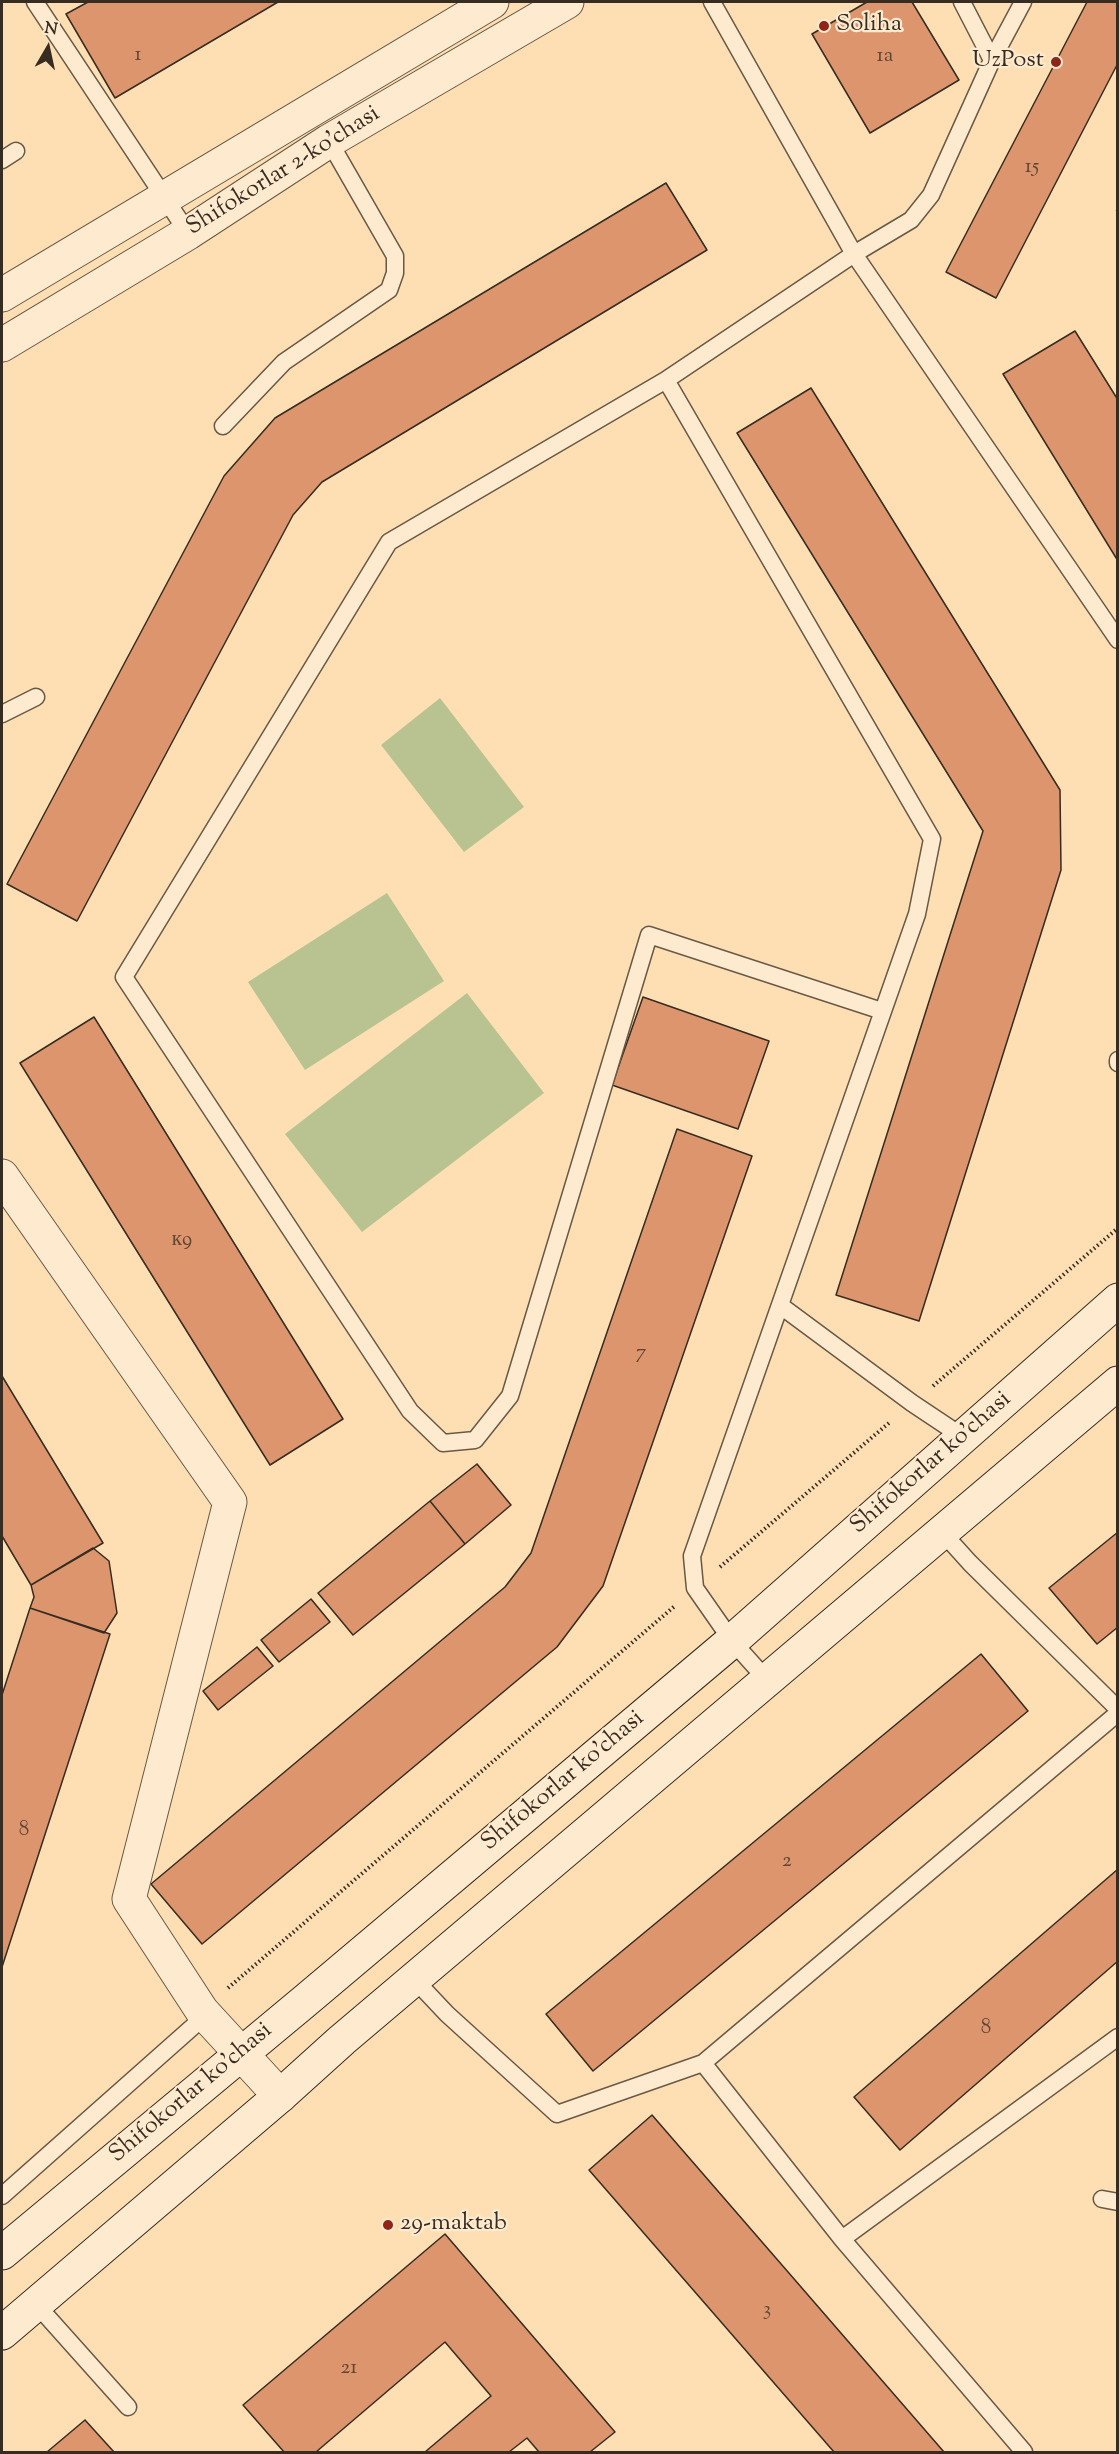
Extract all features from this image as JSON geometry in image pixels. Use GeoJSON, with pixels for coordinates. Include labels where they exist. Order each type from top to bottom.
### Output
{"type":"FeatureCollection","features":[{"type":"Feature","properties":{"kind":"main road","name":"Shifokorlar 2-ko'chasi"},"geometry":{"type":"LineString","coordinates":[[3,290],[165,199],[492,2]]}},
{"type":"Feature","properties":{"kind":"main road","name":"Shifokorlar 2-ko'chasi"},"geometry":{"type":"LineString","coordinates":[[2,345],[188,233],[329,141],[567,2]]}},
{"type":"Feature","properties":{"kind":"main road"},"geometry":{"type":"LineString","coordinates":[[2,1176],[230,1502],[129,1899],[204,2013],[280,2096]]}},
{"type":"Feature","properties":{"kind":"main road","name":"Shifokorlar ko'chasi"},"geometry":{"type":"LineString","coordinates":[[2,2253],[732,1641],[1118,1300]]}},
{"type":"Feature","properties":{"kind":"main road"},"geometry":{"type":"LineString","coordinates":[[2,2333],[414,1979],[1118,1383]]}},
{"type":"Feature","properties":{"kind":"lane"},"geometry":{"type":"LineString","coordinates":[[35,2],[188,233]]}},
{"type":"Feature","properties":{"kind":"lane"},"geometry":{"type":"LineString","coordinates":[[712,2],[854,254],[1118,640]]}},
{"type":"Feature","properties":{"kind":"lane"},"geometry":{"type":"LineString","coordinates":[[962,2],[992,60]]}},
{"type":"Feature","properties":{"kind":"lane"},"geometry":{"type":"LineString","coordinates":[[882,1011],[649,935],[510,1396],[475,1440],[442,1443],[410,1411],[124,977],[389,542],[666,380],[854,254],[911,220],[931,195],[992,60],[1023,2]]}},
{"type":"Feature","properties":{"kind":"lane"},"geometry":{"type":"LineString","coordinates":[[224,426],[284,362],[389,290],[395,273],[395,256],[329,141]]}},
{"type":"Feature","properties":{"kind":"lane"},"geometry":{"type":"LineString","coordinates":[[666,380],[932,839],[917,914],[692,1556],[695,1588],[732,1641],[767,1680]]}},
{"type":"Feature","properties":{"kind":"lane"},"geometry":{"type":"LineString","coordinates":[[2,714],[36,697]]}},
{"type":"Feature","properties":{"kind":"lane"},"geometry":{"type":"LineString","coordinates":[[781,1306],[912,1403],[963,1437]]}},
{"type":"Feature","properties":{"kind":"lane"},"geometry":{"type":"LineString","coordinates":[[414,1979],[447,2014],[557,2114],[703,2062],[1118,1711],[942,1532]]}},
{"type":"Feature","properties":{"kind":"lane"},"geometry":{"type":"LineString","coordinates":[[2,2196],[204,2013]]}},
{"type":"Feature","properties":{"kind":"lane"},"geometry":{"type":"LineString","coordinates":[[842,2239],[1118,2037]]}},
{"type":"Feature","properties":{"kind":"lane"},"geometry":{"type":"LineString","coordinates":[[703,2062],[842,2239],[1024,2452]]}},
{"type":"Feature","properties":{"kind":"lane"},"geometry":{"type":"LineString","coordinates":[[36,2304],[128,2407]]}},
{"type":"Feature","properties":{"kind":"path"},"geometry":{"type":"LineString","coordinates":[[204,2013],[695,1588],[1118,1228]]}},
{"type":"Feature","properties":{"kind":"green space"},"geometry":{"type":"Polygon","coordinates":[[[440,698],[524,807],[464,852],[381,745],[440,698]]]}},
{"type":"Feature","properties":{"kind":"green space"},"geometry":{"type":"Polygon","coordinates":[[[387,893],[444,981],[305,1070],[248,982],[387,893]]]}},
{"type":"Feature","properties":{"kind":"green space"},"geometry":{"type":"Polygon","coordinates":[[[467,993],[544,1093],[362,1232],[285,1134],[467,993]]]}},
{"type":"Feature","properties":{"kind":"building"},"geometry":{"type":"Polygon","coordinates":[[[88,2],[278,2],[115,98],[66,14],[88,2]]]}},
{"type":"Feature","properties":{"kind":"building"},"geometry":{"type":"Polygon","coordinates":[[[867,2],[912,2],[959,80],[870,133],[812,34],[867,2]]]}},
{"type":"Feature","properties":{"kind":"building"},"geometry":{"type":"Polygon","coordinates":[[[1087,2],[1118,2],[1118,63],[996,298],[946,272],[1087,2]]]}},
{"type":"Feature","properties":{"kind":"building"},"geometry":{"type":"Polygon","coordinates":[[[666,183],[707,250],[322,482],[293,515],[77,921],[7,884],[224,476],[275,418],[666,183]]]}},
{"type":"Feature","properties":{"kind":"building"},"geometry":{"type":"Polygon","coordinates":[[[1075,331],[1118,400],[1118,561],[1003,374],[1075,331]]]}},
{"type":"Feature","properties":{"kind":"building"},"geometry":{"type":"Polygon","coordinates":[[[811,388],[1060,790],[1061,870],[919,1321],[836,1295],[983,831],[737,433],[811,388]]]}},
{"type":"Feature","properties":{"kind":"building"},"geometry":{"type":"Polygon","coordinates":[[[643,997],[769,1041],[738,1129],[612,1085],[643,997]]]}},
{"type":"Feature","properties":{"kind":"building"},"geometry":{"type":"Polygon","coordinates":[[[94,1017],[343,1419],[270,1465],[20,1063],[94,1017]]]}},
{"type":"Feature","properties":{"kind":"building"},"geometry":{"type":"Polygon","coordinates":[[[677,1129],[752,1156],[603,1586],[557,1647],[202,1944],[151,1884],[505,1587],[531,1553],[677,1129]]]}},
{"type":"Feature","properties":{"kind":"building"},"geometry":{"type":"Polygon","coordinates":[[[2,1376],[103,1543],[31,1585],[2,1536],[2,1376]]]}},
{"type":"Feature","properties":{"kind":"building"},"geometry":{"type":"Polygon","coordinates":[[[477,1464],[511,1505],[465,1544],[430,1501],[477,1464]]]}},
{"type":"Feature","properties":{"kind":"building"},"geometry":{"type":"Polygon","coordinates":[[[430,1501],[465,1544],[353,1635],[318,1593],[430,1501]]]}},
{"type":"Feature","properties":{"kind":"building"},"geometry":{"type":"Polygon","coordinates":[[[1118,1532],[1118,1627],[1097,1644],[1049,1588],[1118,1532]]]}},
{"type":"Feature","properties":{"kind":"building"},"geometry":{"type":"Polygon","coordinates":[[[93,1548],[109,1561],[117,1613],[104,1633],[30,1608],[34,1597],[31,1585],[93,1548]]]}},
{"type":"Feature","properties":{"kind":"building"},"geometry":{"type":"Polygon","coordinates":[[[311,1599],[330,1622],[279,1662],[261,1640],[311,1599]]]}},
{"type":"Feature","properties":{"kind":"building"},"geometry":{"type":"Polygon","coordinates":[[[30,1608],[110,1634],[2,1967],[2,1695],[30,1608]]]}},
{"type":"Feature","properties":{"kind":"building"},"geometry":{"type":"Polygon","coordinates":[[[257,1647],[273,1666],[218,1710],[203,1691],[257,1647]]]}},
{"type":"Feature","properties":{"kind":"building"},"geometry":{"type":"Polygon","coordinates":[[[981,1654],[1028,1711],[593,2071],[546,2014],[981,1654]]]}},
{"type":"Feature","properties":{"kind":"building"},"geometry":{"type":"Polygon","coordinates":[[[1118,1869],[1118,1961],[900,2150],[854,2097],[1118,1869]]]}},
{"type":"Feature","properties":{"kind":"building"},"geometry":{"type":"Polygon","coordinates":[[[652,2115],[944,2452],[834,2452],[589,2170],[652,2115]]]}},
{"type":"Feature","properties":{"kind":"building"},"geometry":{"type":"Polygon","coordinates":[[[445,2234],[615,2432],[590,2452],[539,2452],[527,2438],[509,2452],[425,2452],[491,2396],[445,2342],[316,2452],[284,2452],[243,2405],[445,2234]]]}},
{"type":"Feature","properties":{"kind":"building"},"geometry":{"type":"Polygon","coordinates":[[[85,2420],[114,2452],[47,2452],[85,2420]]]}},
{"type":"Feature","properties":{"kind":"place","name":"Soliha"},"geometry":{"type":"Point","coordinates":[824,26]}},
{"type":"Feature","properties":{"kind":"place","name":"UzPost"},"geometry":{"type":"Point","coordinates":[1056,62]}},
{"type":"Feature","properties":{"kind":"place","name":"29-maktab"},"geometry":{"type":"Point","coordinates":[388,2225]}}]}
